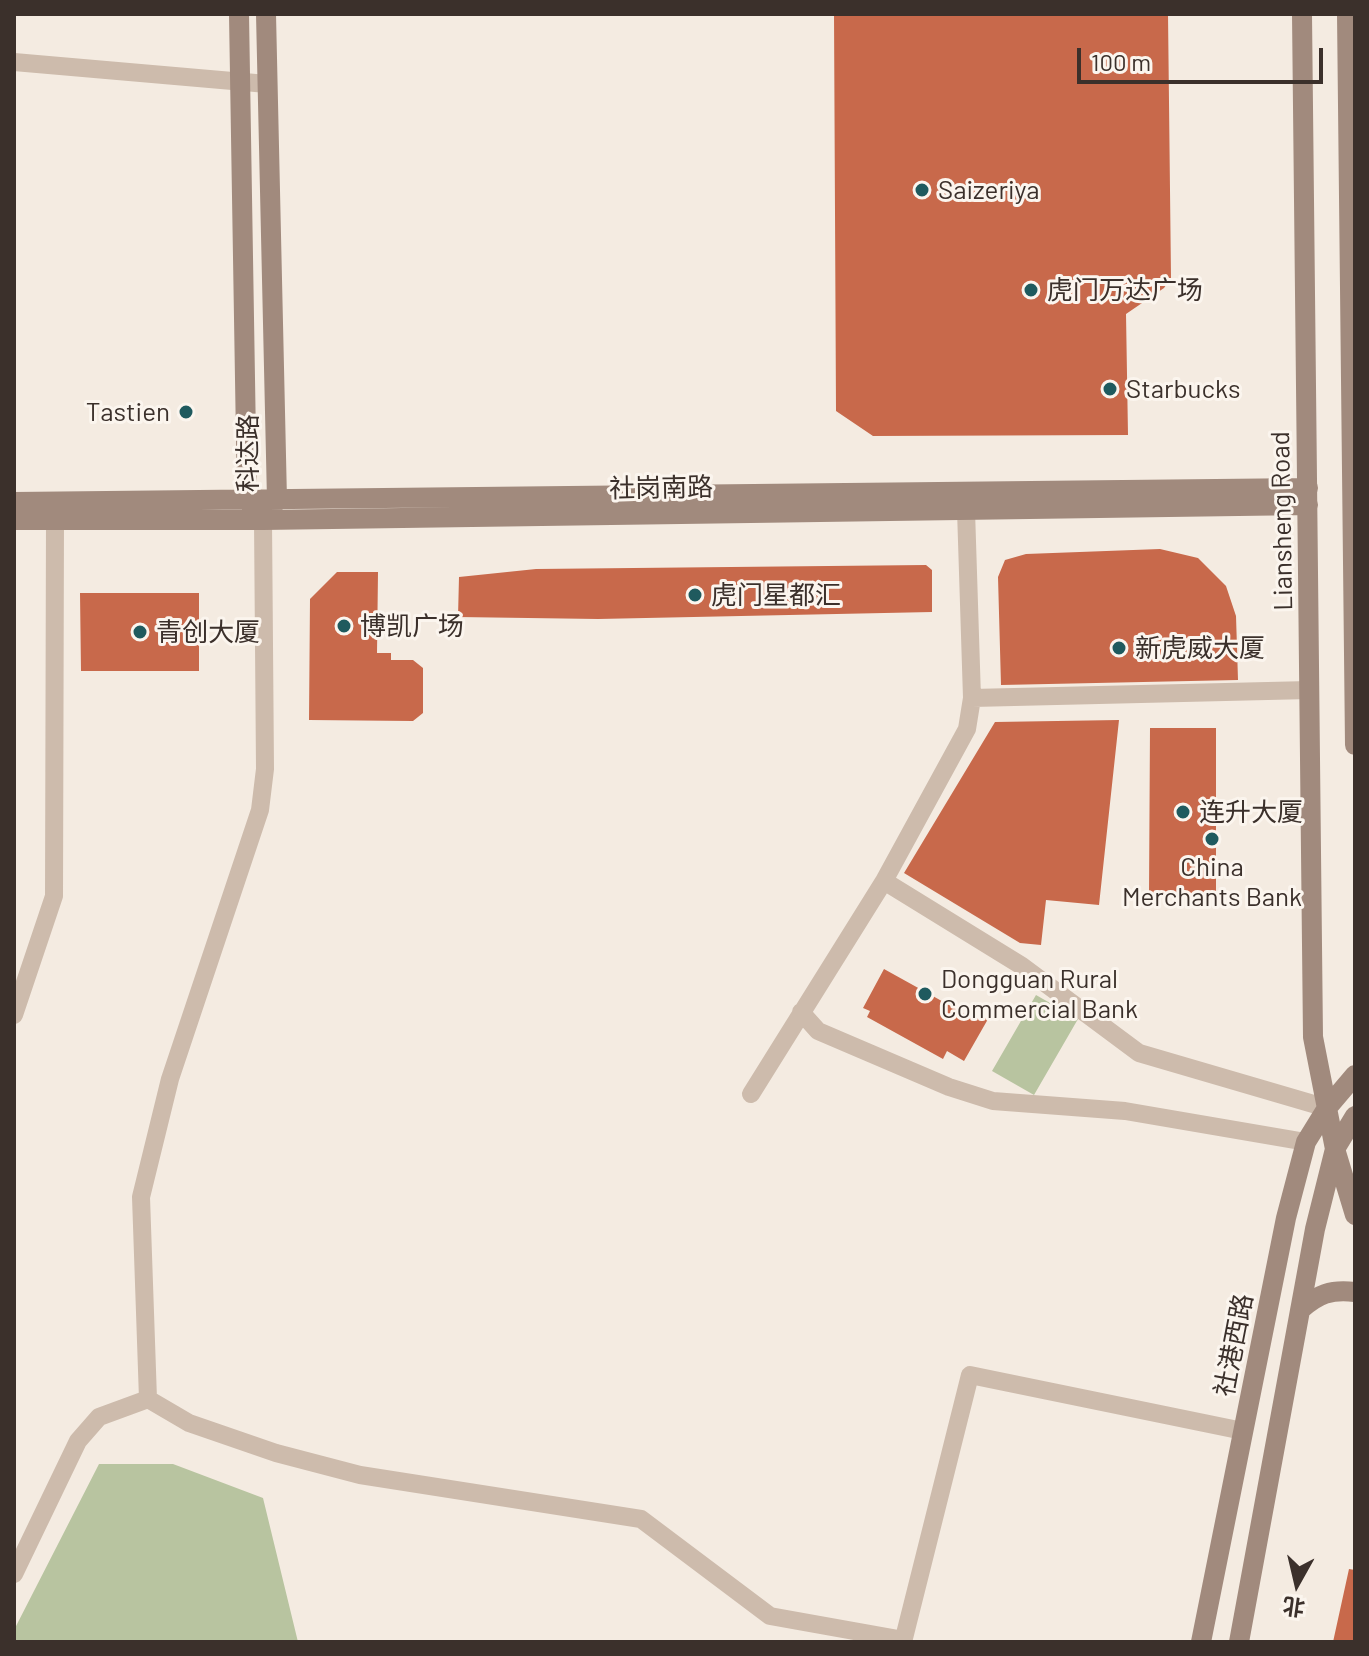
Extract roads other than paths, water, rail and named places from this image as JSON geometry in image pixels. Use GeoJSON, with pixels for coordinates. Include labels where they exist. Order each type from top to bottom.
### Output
{"type":"FeatureCollection","features":[{"type":"Feature","properties":{"kind":"street","name":"科达路"},"geometry":{"type":"LineString","coordinates":[[239,14],[247,500],[263,520],[277,500],[266,14]]}},
{"type":"Feature","properties":{"kind":"street","name":"Liansheng Road"},"geometry":{"type":"LineString","coordinates":[[1302,14],[1313,1037],[1335,1149],[1355,1215]]}},
{"type":"Feature","properties":{"kind":"street"},"geometry":{"type":"LineString","coordinates":[[1347,14],[1355,745]]}},
{"type":"Feature","properties":{"kind":"street"},"geometry":{"type":"LineString","coordinates":[[14,62],[267,84]]}},
{"type":"Feature","properties":{"kind":"street","name":"社岗南路"},"geometry":{"type":"LineString","coordinates":[[14,502],[1308,497]]}},
{"type":"Feature","properties":{"kind":"street","name":"社岗南路"},"geometry":{"type":"LineString","coordinates":[[14,520],[263,520],[966,510],[1308,497]]}},
{"type":"Feature","properties":{"kind":"street"},"geometry":{"type":"LineString","coordinates":[[751,1094],[884,881],[967,729],[972,698],[966,510]]}},
{"type":"Feature","properties":{"kind":"street"},"geometry":{"type":"LineString","coordinates":[[14,1015],[54,896],[55,519]]}},
{"type":"Feature","properties":{"kind":"street"},"geometry":{"type":"LineString","coordinates":[[148,1399],[141,1197],[170,1079],[261,797],[265,769],[263,520]]}},
{"type":"Feature","properties":{"kind":"street"},"geometry":{"type":"LineString","coordinates":[[972,698],[1310,690]]}},
{"type":"Feature","properties":{"kind":"street"},"geometry":{"type":"LineString","coordinates":[[884,881],[1022,966],[1139,1053],[1327,1108]]}},
{"type":"Feature","properties":{"kind":"street"},"geometry":{"type":"LineString","coordinates":[[801,1012],[818,1031],[949,1087],[993,1101],[1125,1111],[1306,1142]]}},
{"type":"Feature","properties":{"kind":"street","name":"社港西路"},"geometry":{"type":"LineString","coordinates":[[1201,1642],[1286,1218],[1306,1142],[1327,1108],[1355,1075]]}},
{"type":"Feature","properties":{"kind":"street"},"geometry":{"type":"LineString","coordinates":[[1239,1642],[1300,1310],[1335,1149],[1355,1116]]}},
{"type":"Feature","properties":{"kind":"street"},"geometry":{"type":"LineString","coordinates":[[1300,1310],[1319,1294],[1340,1290],[1355,1292]]}},
{"type":"Feature","properties":{"kind":"street"},"geometry":{"type":"LineString","coordinates":[[148,1399],[189,1423],[276,1453],[360,1475],[641,1519],[770,1616],[904,1641],[970,1375],[1243,1431]]}},
{"type":"Feature","properties":{"kind":"street"},"geometry":{"type":"LineString","coordinates":[[14,1574],[78,1441],[99,1417],[148,1399]]}},
{"type":"Feature","properties":{"kind":"place","name":"Saizeriya"},"geometry":{"type":"Point","coordinates":[922,190]}},
{"type":"Feature","properties":{"kind":"place","name":"虎门万达广场"},"geometry":{"type":"Point","coordinates":[1031,290]}},
{"type":"Feature","properties":{"kind":"place","name":"Starbucks"},"geometry":{"type":"Point","coordinates":[1110,389]}},
{"type":"Feature","properties":{"kind":"place","name":"Tastien"},"geometry":{"type":"Point","coordinates":[186,412]}},
{"type":"Feature","properties":{"kind":"place","name":"虎门星都汇"},"geometry":{"type":"Point","coordinates":[695,595]}},
{"type":"Feature","properties":{"kind":"place","name":"博凯广场"},"geometry":{"type":"Point","coordinates":[344,626]}},
{"type":"Feature","properties":{"kind":"place","name":"青创大厦"},"geometry":{"type":"Point","coordinates":[140,632]}},
{"type":"Feature","properties":{"kind":"place","name":"新虎威大厦"},"geometry":{"type":"Point","coordinates":[1119,648]}},
{"type":"Feature","properties":{"kind":"place","name":"连升大厦"},"geometry":{"type":"Point","coordinates":[1183,812]}},
{"type":"Feature","properties":{"kind":"place","name":"China Merchants Bank"},"geometry":{"type":"Point","coordinates":[1212,839]}},
{"type":"Feature","properties":{"kind":"place","name":"Dongguan Rural Commercial Bank"},"geometry":{"type":"Point","coordinates":[925,994]}}]}
